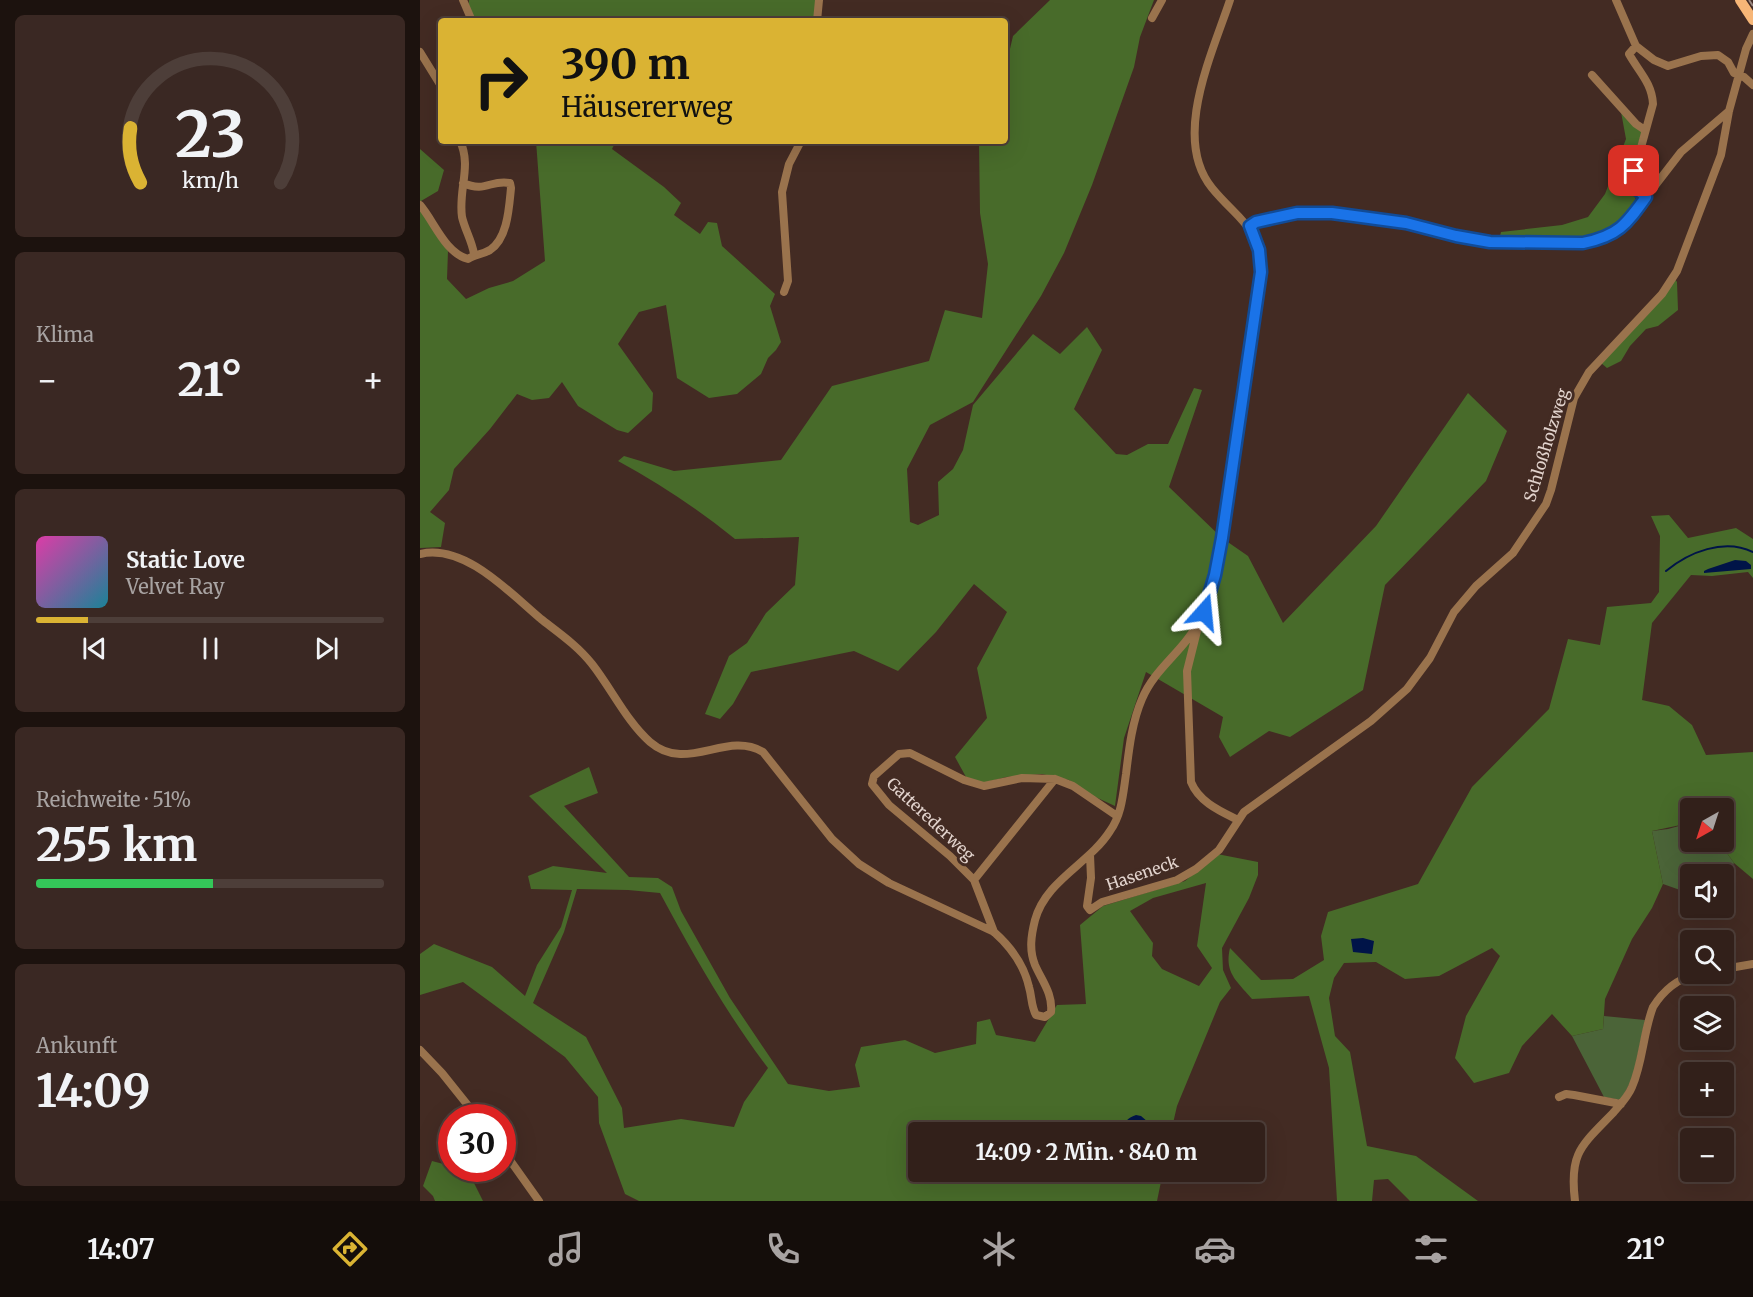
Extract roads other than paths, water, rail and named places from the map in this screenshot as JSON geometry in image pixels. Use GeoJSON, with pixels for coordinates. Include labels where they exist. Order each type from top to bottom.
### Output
{"type":"FeatureCollection","features":[{"type":"Feature","properties":{"kind":"main road"},"geometry":{"type":"LineString","coordinates":[[1740,0],[1753,20]]}},
{"type":"Feature","properties":{"kind":"street"},"geometry":{"type":"LineString","coordinates":[[463,0],[471,18]]}},
{"type":"Feature","properties":{"kind":"street"},"geometry":{"type":"LineString","coordinates":[[817,18],[819,0]]}},
{"type":"Feature","properties":{"kind":"street"},"geometry":{"type":"LineString","coordinates":[[1152,18],[1162,0]]}},
{"type":"Feature","properties":{"kind":"street"},"geometry":{"type":"LineString","coordinates":[[1230,0],[1199,95],[1195,126],[1196,148],[1205,178],[1219,196],[1250,226],[1259,250],[1261,272],[1222,538],[1210,596],[1200,621],[1187,670],[1191,782],[1194,791],[1204,800],[1238,820]]}},
{"type":"Feature","properties":{"kind":"street"},"geometry":{"type":"LineString","coordinates":[[1616,0],[1636,46],[1654,60],[1668,66],[1701,56],[1718,55],[1728,62],[1734,73],[1753,85]]}},
{"type":"Feature","properties":{"kind":"street","name":"Schloßholzweg"},"geometry":{"type":"LineString","coordinates":[[1238,820],[1258,801],[1293,778],[1395,701],[1430,658],[1454,612],[1465,598],[1521,543],[1551,490],[1579,387],[1589,372],[1662,294],[1677,272],[1719,164],[1729,111],[1746,49],[1753,34]]}},
{"type":"Feature","properties":{"kind":"street"},"geometry":{"type":"LineString","coordinates":[[1636,46],[1629,54],[1647,80],[1653,96],[1653,104],[1632,180],[1635,189],[1646,197]]}},
{"type":"Feature","properties":{"kind":"street"},"geometry":{"type":"LineString","coordinates":[[420,52],[438,81]]}},
{"type":"Feature","properties":{"kind":"street"},"geometry":{"type":"LineString","coordinates":[[1592,75],[1636,124],[1645,129]]}},
{"type":"Feature","properties":{"kind":"street"},"geometry":{"type":"LineString","coordinates":[[1250,226],[1256,222],[1297,213],[1322,212],[1406,223],[1490,242],[1583,243],[1595,241],[1623,227],[1681,152],[1729,111]]}},
{"type":"Feature","properties":{"kind":"street"},"geometry":{"type":"LineString","coordinates":[[461,144],[466,157],[462,217],[474,254]]}},
{"type":"Feature","properties":{"kind":"street"},"geometry":{"type":"LineString","coordinates":[[784,292],[788,281],[782,192],[789,164],[799,144]]}},
{"type":"Feature","properties":{"kind":"street"},"geometry":{"type":"LineString","coordinates":[[420,205],[451,248],[464,258],[468,259],[474,254],[492,249],[507,220],[510,183],[477,188],[463,183]]}},
{"type":"Feature","properties":{"kind":"street"},"geometry":{"type":"LineString","coordinates":[[420,554],[429,552],[450,555],[490,577],[593,665],[642,734],[659,748],[669,753],[684,754],[738,745],[758,748],[831,839],[859,864],[883,880],[994,932],[1010,948],[1026,974],[1036,1015],[1045,1017],[1051,1012],[1051,1000],[1031,950],[1040,906],[1057,884],[1090,855],[1110,832],[1121,805],[1134,725],[1143,698],[1156,674],[1187,641],[1200,621]]}},
{"type":"Feature","properties":{"kind":"street","name":"Gatterederweg"},"geometry":{"type":"LineString","coordinates":[[994,932],[974,880],[950,856],[889,805],[872,784],[874,776],[900,754],[910,753],[964,780],[984,786],[1022,778],[1055,779],[1073,786],[1118,816]]}},
{"type":"Feature","properties":{"kind":"street"},"geometry":{"type":"LineString","coordinates":[[974,880],[1055,779]]}},
{"type":"Feature","properties":{"kind":"street","name":"Haseneck"},"geometry":{"type":"LineString","coordinates":[[1090,855],[1091,878],[1087,906],[1090,910],[1102,902],[1178,880],[1219,850],[1238,820]]}},
{"type":"Feature","properties":{"kind":"street"},"geometry":{"type":"LineString","coordinates":[[1734,967],[1753,964]]}},
{"type":"Feature","properties":{"kind":"street"},"geometry":{"type":"LineString","coordinates":[[1575,1201],[1572,1178],[1580,1149],[1621,1104],[1631,1089],[1653,1006],[1680,980]]}},
{"type":"Feature","properties":{"kind":"street"},"geometry":{"type":"LineString","coordinates":[[420,1050],[467,1104]]}},
{"type":"Feature","properties":{"kind":"street"},"geometry":{"type":"LineString","coordinates":[[1559,1097],[1566,1094],[1621,1104]]}},
{"type":"Feature","properties":{"kind":"street"},"geometry":{"type":"LineString","coordinates":[[516,1169],[539,1201]]}},
{"type":"Feature","properties":{"kind":"waterway"},"geometry":{"type":"LineString","coordinates":[[1666,571],[1685,558],[1707,549],[1730,546],[1753,552]]}},
{"type":"Feature","properties":{"kind":"railway"},"geometry":{"type":"LineString","coordinates":[[1749,0],[1753,6]]}}]}
